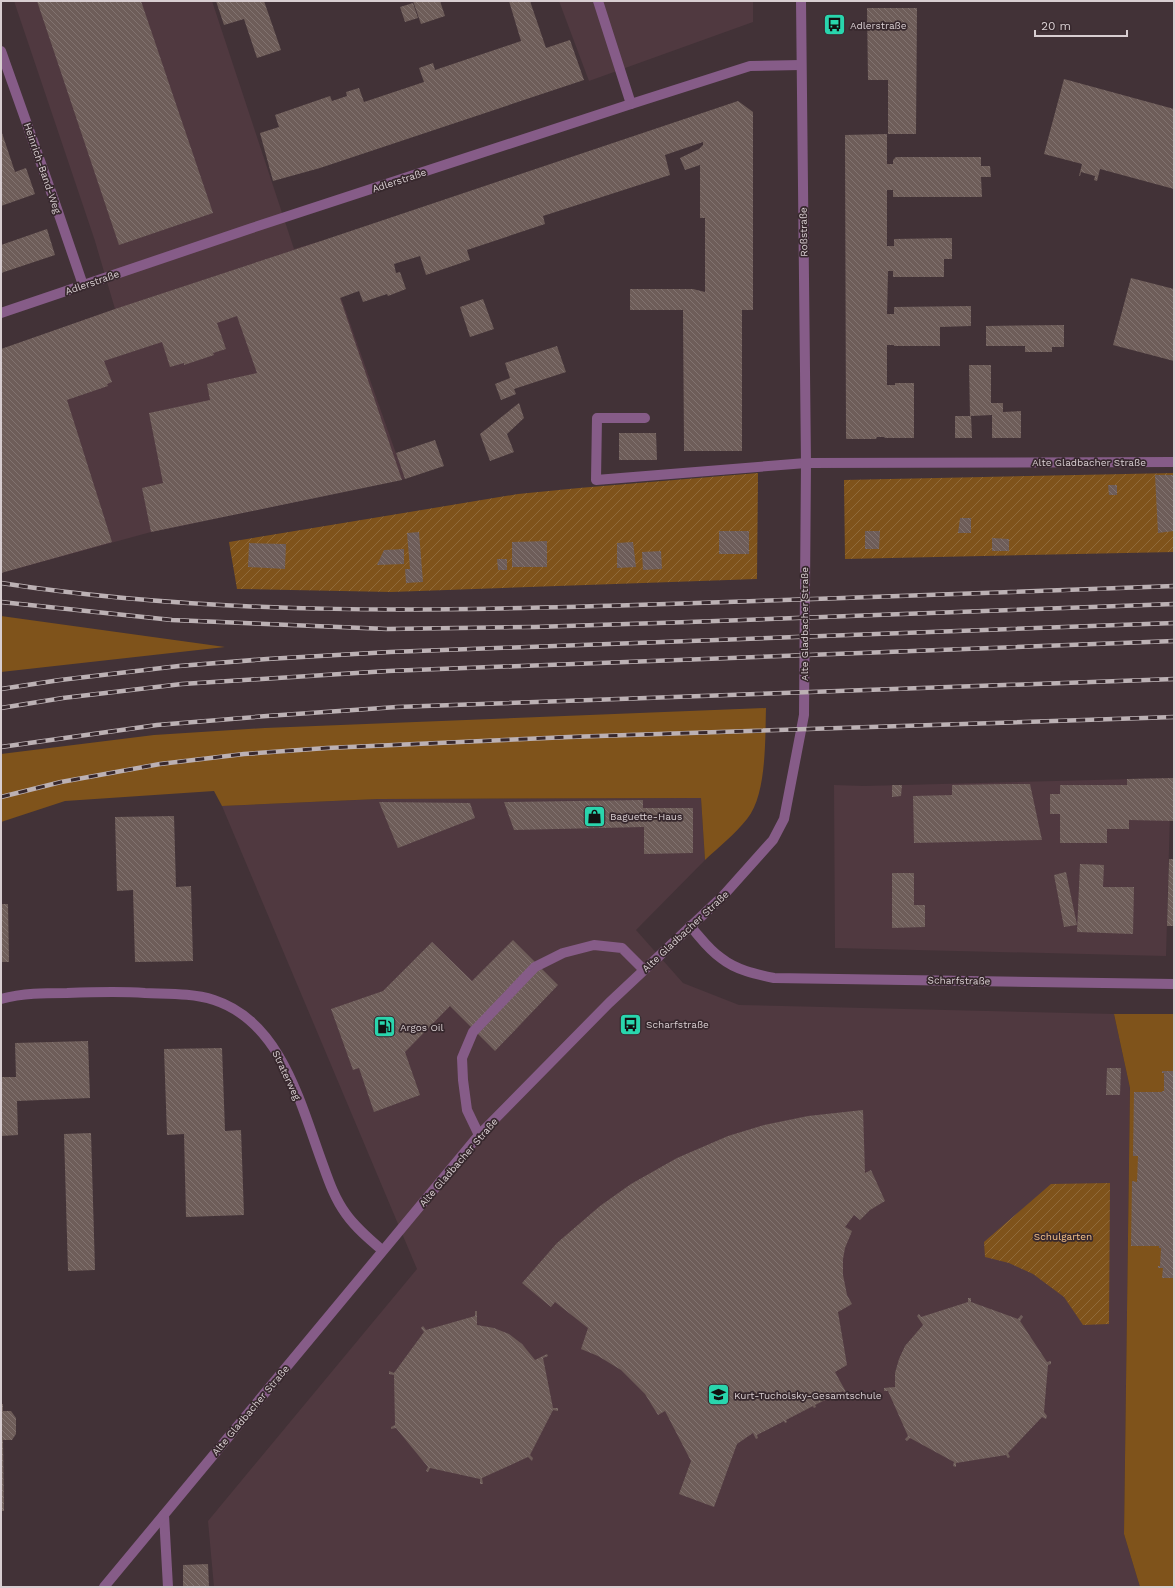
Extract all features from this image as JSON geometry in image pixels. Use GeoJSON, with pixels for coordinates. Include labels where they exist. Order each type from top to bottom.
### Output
{"type":"FeatureCollection","features":[{"type":"Feature","properties":{"kind":"street"},"geometry":{"type":"LineString","coordinates":[[598,1],[631,104]]}},
{"type":"Feature","properties":{"kind":"street","name":"Roßstraße"},"geometry":{"type":"LineString","coordinates":[[801,1],[806,463]]}},
{"type":"Feature","properties":{"kind":"street","name":"Heinrich-Band-Weg"},"geometry":{"type":"LineString","coordinates":[[1,52],[83,285]]}},
{"type":"Feature","properties":{"kind":"street","name":"Adlerstraße"},"geometry":{"type":"LineString","coordinates":[[1,313],[750,66],[801,65]]}},
{"type":"Feature","properties":{"kind":"street"},"geometry":{"type":"LineString","coordinates":[[645,418],[597,418],[596,480],[806,463]]}},
{"type":"Feature","properties":{"kind":"street","name":"Alte Gladbacher Straße"},"geometry":{"type":"LineString","coordinates":[[104,1587],[382,1250],[479,1135],[609,1003],[690,926],[722,898],[773,840],[784,819],[804,715],[806,463],[1174,462]]}},
{"type":"Feature","properties":{"kind":"street","name":"Scharfstraße"},"geometry":{"type":"LineString","coordinates":[[690,926],[720,958],[732,966],[748,972],[774,978],[1174,984]]}},
{"type":"Feature","properties":{"kind":"street"},"geometry":{"type":"LineString","coordinates":[[479,1135],[468,1110],[463,1080],[462,1058],[473,1032],[535,968],[563,953],[594,945],[622,948],[644,970]]}},
{"type":"Feature","properties":{"kind":"street","name":"Straterweg"},"geometry":{"type":"LineString","coordinates":[[1,999],[18,994],[123,992],[192,996],[215,1000],[236,1010],[255,1024],[271,1042],[292,1083],[333,1191],[346,1214],[360,1231],[382,1250]]}},
{"type":"Feature","properties":{"kind":"street"},"geometry":{"type":"LineString","coordinates":[[164,1515],[168,1587]]}},
{"type":"Feature","properties":{"kind":"shaded area"},"geometry":{"type":"Polygon","coordinates":[[[14,1],[212,1],[294,249],[321,241],[405,479],[151,532],[1,573],[45,334],[115,309],[95,241],[14,1]]]}},
{"type":"Feature","properties":{"kind":"shaded area"},"geometry":{"type":"Polygon","coordinates":[[[559,1],[753,1],[753,22],[589,81],[559,1]]]}},
{"type":"Feature","properties":{"kind":"shaded area"},"geometry":{"type":"Polygon","coordinates":[[[1171,778],[1166,956],[835,948],[834,785],[864,786],[1171,778]]]}},
{"type":"Feature","properties":{"kind":"shaded area","name":"Kurt-Tucholsky-Gesamtschule"},"geometry":{"type":"Polygon","coordinates":[[[701,798],[705,860],[636,930],[683,983],[739,1005],[1114,1014],[1130,1088],[1124,1534],[1140,1587],[214,1587],[208,1521],[417,1269],[222,806],[378,799],[701,798]]]}},
{"type":"Feature","properties":{"kind":"green space"},"geometry":{"type":"Polygon","coordinates":[[[758,473],[757,579],[391,592],[237,589],[229,542],[518,494],[758,473]]]}},
{"type":"Feature","properties":{"kind":"green space"},"geometry":{"type":"Polygon","coordinates":[[[1174,473],[1174,552],[845,559],[844,480],[1174,473]]]}},
{"type":"Feature","properties":{"kind":"green space"},"geometry":{"type":"Polygon","coordinates":[[[1,616],[225,647],[1,672],[1,616]]]}},
{"type":"Feature","properties":{"kind":"green space"},"geometry":{"type":"Polygon","coordinates":[[[766,708],[764,766],[762,781],[754,809],[737,830],[705,860],[701,798],[378,799],[222,806],[214,791],[65,801],[1,822],[1,754],[154,735],[265,728],[766,708]]]}},
{"type":"Feature","properties":{"kind":"green space"},"geometry":{"type":"Polygon","coordinates":[[[1114,1014],[1174,1014],[1174,1587],[1140,1587],[1124,1534],[1130,1088],[1114,1014]]]}},
{"type":"Feature","properties":{"kind":"green space","name":"Schulgarten"},"geometry":{"type":"Polygon","coordinates":[[[1110,1183],[1109,1324],[1083,1325],[1064,1297],[1033,1274],[1009,1263],[985,1257],[984,1242],[1051,1184],[1110,1183]]]}},
{"type":"Feature","properties":{"kind":"building"},"geometry":{"type":"Polygon","coordinates":[[[37,1],[141,1],[213,213],[119,245],[37,1]]]}},
{"type":"Feature","properties":{"kind":"building"},"geometry":{"type":"Polygon","coordinates":[[[216,1],[264,1],[281,50],[257,58],[244,19],[224,25],[216,1]]]}},
{"type":"Feature","properties":{"kind":"building"},"geometry":{"type":"Polygon","coordinates":[[[413,1],[440,1],[445,16],[421,24],[413,1]]]}},
{"type":"Feature","properties":{"kind":"building"},"geometry":{"type":"Polygon","coordinates":[[[509,1],[530,1],[546,48],[570,40],[584,80],[320,168],[273,181],[260,133],[279,127],[275,115],[330,96],[332,101],[347,96],[346,92],[359,88],[364,102],[424,82],[419,68],[433,63],[435,70],[521,41],[509,1]]]}},
{"type":"Feature","properties":{"kind":"building"},"geometry":{"type":"Polygon","coordinates":[[[413,3],[418,18],[405,22],[400,7],[413,3]]]}},
{"type":"Feature","properties":{"kind":"building"},"geometry":{"type":"Polygon","coordinates":[[[867,8],[917,8],[916,134],[888,134],[888,80],[868,80],[867,8]]]}},
{"type":"Feature","properties":{"kind":"building"},"geometry":{"type":"Polygon","coordinates":[[[1064,79],[1174,109],[1174,189],[1100,169],[1097,181],[1094,180],[1095,176],[1081,172],[1079,176],[1082,164],[1044,154],[1064,79]]]}},
{"type":"Feature","properties":{"kind":"building"},"geometry":{"type":"Polygon","coordinates":[[[738,101],[753,112],[753,310],[742,310],[742,451],[684,451],[683,310],[630,310],[630,289],[693,289],[705,292],[705,218],[700,218],[700,165],[685,170],[680,158],[699,149],[703,145],[703,142],[665,155],[670,175],[543,216],[545,224],[467,250],[470,260],[426,275],[420,256],[394,264],[396,273],[400,272],[406,289],[388,296],[387,294],[363,302],[359,291],[340,298],[402,480],[151,532],[142,488],[163,483],[149,413],[210,400],[207,384],[257,373],[237,316],[217,323],[226,349],[213,353],[214,355],[184,365],[184,363],[170,367],[162,342],[104,361],[112,382],[107,384],[108,386],[67,400],[112,542],[1,573],[1,349],[115,309],[738,101]]]}},
{"type":"Feature","properties":{"kind":"building"},"geometry":{"type":"Polygon","coordinates":[[[1,130],[15,172],[26,168],[35,194],[1,206],[1,130]]]}},
{"type":"Feature","properties":{"kind":"building"},"geometry":{"type":"Polygon","coordinates":[[[887,134],[887,164],[893,164],[893,160],[896,157],[981,157],[981,166],[990,166],[991,177],[981,177],[982,197],[893,197],[893,190],[887,190],[887,246],[894,246],[894,239],[952,238],[952,259],[944,259],[944,277],[893,277],[893,271],[888,271],[887,314],[894,314],[894,307],[971,306],[971,326],[940,327],[940,346],[887,345],[887,385],[895,385],[895,383],[914,383],[914,438],[877,437],[876,439],[847,439],[845,135],[887,134]]]}},
{"type":"Feature","properties":{"kind":"building"},"geometry":{"type":"Polygon","coordinates":[[[47,229],[55,255],[1,273],[1,245],[47,229]]]}},
{"type":"Feature","properties":{"kind":"building"},"geometry":{"type":"Polygon","coordinates":[[[1131,278],[1174,289],[1174,361],[1113,345],[1131,278]]]}},
{"type":"Feature","properties":{"kind":"building"},"geometry":{"type":"Polygon","coordinates":[[[483,299],[494,329],[470,337],[460,307],[483,299]]]}},
{"type":"Feature","properties":{"kind":"building"},"geometry":{"type":"Polygon","coordinates":[[[1064,325],[1064,347],[1052,347],[1052,352],[1025,352],[1025,346],[986,346],[986,326],[1064,325]]]}},
{"type":"Feature","properties":{"kind":"building"},"geometry":{"type":"Polygon","coordinates":[[[557,346],[566,372],[514,389],[516,394],[501,400],[495,384],[510,378],[505,363],[557,346]]]}},
{"type":"Feature","properties":{"kind":"building"},"geometry":{"type":"Polygon","coordinates":[[[969,365],[991,365],[991,403],[1003,403],[1003,412],[1021,411],[1021,438],[992,438],[992,415],[971,416],[972,438],[955,438],[955,416],[970,416],[969,365]]]}},
{"type":"Feature","properties":{"kind":"building"},"geometry":{"type":"Polygon","coordinates":[[[519,403],[524,418],[507,434],[514,452],[490,461],[480,434],[519,403]]]}},
{"type":"Feature","properties":{"kind":"building"},"geometry":{"type":"Polygon","coordinates":[[[619,433],[656,433],[657,460],[619,460],[619,433]]]}},
{"type":"Feature","properties":{"kind":"building"},"geometry":{"type":"Polygon","coordinates":[[[435,440],[444,466],[405,479],[396,453],[435,440]]]}},
{"type":"Feature","properties":{"kind":"building"},"geometry":{"type":"Polygon","coordinates":[[[1155,475],[1174,475],[1174,531],[1158,533],[1155,475]]]}},
{"type":"Feature","properties":{"kind":"building"},"geometry":{"type":"Polygon","coordinates":[[[1108,485],[1117,485],[1117,495],[1109,495],[1108,485]]]}},
{"type":"Feature","properties":{"kind":"building"},"geometry":{"type":"Polygon","coordinates":[[[960,518],[971,518],[971,533],[958,533],[960,518]]]}},
{"type":"Feature","properties":{"kind":"building"},"geometry":{"type":"Polygon","coordinates":[[[719,531],[749,531],[749,554],[719,554],[719,531]]]}},
{"type":"Feature","properties":{"kind":"building"},"geometry":{"type":"Polygon","coordinates":[[[865,531],[880,531],[879,549],[865,549],[865,531]]]}},
{"type":"Feature","properties":{"kind":"building"},"geometry":{"type":"Polygon","coordinates":[[[419,532],[423,582],[406,583],[405,569],[410,569],[407,533],[419,532]]]}},
{"type":"Feature","properties":{"kind":"building"},"geometry":{"type":"Polygon","coordinates":[[[992,538],[1009,539],[1009,551],[992,551],[992,538]]]}},
{"type":"Feature","properties":{"kind":"building"},"geometry":{"type":"Polygon","coordinates":[[[547,541],[547,567],[512,567],[512,542],[547,541]]]}},
{"type":"Feature","properties":{"kind":"building"},"geometry":{"type":"Polygon","coordinates":[[[633,542],[636,567],[617,568],[617,543],[633,542]]]}},
{"type":"Feature","properties":{"kind":"building"},"geometry":{"type":"Polygon","coordinates":[[[249,543],[286,544],[285,569],[248,567],[249,543]]]}},
{"type":"Feature","properties":{"kind":"building"},"geometry":{"type":"Polygon","coordinates":[[[404,549],[404,564],[377,565],[384,550],[404,549]]]}},
{"type":"Feature","properties":{"kind":"building"},"geometry":{"type":"Polygon","coordinates":[[[661,551],[662,569],[643,570],[642,552],[661,551]]]}},
{"type":"Feature","properties":{"kind":"building"},"geometry":{"type":"Polygon","coordinates":[[[497,559],[507,559],[507,570],[498,570],[497,559]]]}},
{"type":"Feature","properties":{"kind":"building"},"geometry":{"type":"Polygon","coordinates":[[[1174,778],[1174,821],[1129,820],[1129,829],[1107,829],[1107,843],[1060,843],[1060,814],[1050,814],[1050,794],[1060,794],[1060,785],[1127,785],[1127,779],[1174,778]]]}},
{"type":"Feature","properties":{"kind":"building"},"geometry":{"type":"Polygon","coordinates":[[[1030,784],[1042,840],[914,843],[913,796],[952,795],[952,785],[1030,784]]]}},
{"type":"Feature","properties":{"kind":"building"},"geometry":{"type":"Polygon","coordinates":[[[892,785],[902,785],[901,796],[892,797],[892,785]]]}},
{"type":"Feature","properties":{"kind":"building"},"geometry":{"type":"Polygon","coordinates":[[[643,800],[643,808],[693,808],[693,853],[644,854],[644,827],[514,830],[504,802],[643,800]]]}},
{"type":"Feature","properties":{"kind":"building"},"geometry":{"type":"Polygon","coordinates":[[[379,802],[470,803],[475,818],[398,848],[379,802]]]}},
{"type":"Feature","properties":{"kind":"building"},"geometry":{"type":"Polygon","coordinates":[[[174,816],[176,887],[191,886],[193,961],[135,962],[133,890],[117,891],[115,817],[174,816]]]}},
{"type":"Feature","properties":{"kind":"building"},"geometry":{"type":"Polygon","coordinates":[[[1169,859],[1174,859],[1174,926],[1167,926],[1169,859]]]}},
{"type":"Feature","properties":{"kind":"building"},"geometry":{"type":"Polygon","coordinates":[[[1080,864],[1104,865],[1103,887],[1134,887],[1133,934],[1077,932],[1080,864]]]}},
{"type":"Feature","properties":{"kind":"building"},"geometry":{"type":"Polygon","coordinates":[[[1066,872],[1077,925],[1064,927],[1054,875],[1066,872]]]}},
{"type":"Feature","properties":{"kind":"building"},"geometry":{"type":"Polygon","coordinates":[[[892,873],[914,873],[914,905],[925,905],[925,927],[892,928],[892,873]]]}},
{"type":"Feature","properties":{"kind":"building"},"geometry":{"type":"Polygon","coordinates":[[[1,904],[8,904],[9,962],[1,962],[1,904]]]}},
{"type":"Feature","properties":{"kind":"building"},"geometry":{"type":"Polygon","coordinates":[[[513,940],[558,985],[495,1051],[450,1006],[405,1052],[420,1095],[374,1112],[359,1068],[353,1070],[331,1009],[383,991],[432,942],[472,981],[513,940]]]}},
{"type":"Feature","properties":{"kind":"building"},"geometry":{"type":"Polygon","coordinates":[[[88,1041],[90,1098],[17,1101],[18,1135],[1,1136],[1,1077],[16,1077],[15,1043],[88,1041]]]}},
{"type":"Feature","properties":{"kind":"building"},"geometry":{"type":"Polygon","coordinates":[[[222,1048],[225,1131],[241,1130],[244,1215],[186,1217],[184,1134],[167,1135],[164,1049],[222,1048]]]}},
{"type":"Feature","properties":{"kind":"building"},"geometry":{"type":"Polygon","coordinates":[[[1107,1068],[1121,1068],[1120,1095],[1106,1095],[1107,1068]]]}},
{"type":"Feature","properties":{"kind":"building"},"geometry":{"type":"Polygon","coordinates":[[[1162,1071],[1174,1071],[1174,1278],[1162,1278],[1163,1268],[1158,1268],[1158,1266],[1160,1266],[1161,1248],[1159,1248],[1159,1246],[1131,1246],[1132,1181],[1137,1182],[1138,1156],[1133,1156],[1134,1092],[1164,1091],[1164,1073],[1162,1073],[1162,1071]]]}},
{"type":"Feature","properties":{"kind":"building"},"geometry":{"type":"Polygon","coordinates":[[[863,1110],[865,1173],[871,1170],[885,1201],[870,1210],[860,1220],[854,1215],[845,1227],[852,1231],[845,1248],[843,1275],[847,1295],[852,1304],[838,1312],[847,1365],[835,1372],[846,1392],[844,1393],[843,1391],[815,1405],[816,1407],[814,1408],[813,1406],[786,1420],[787,1422],[785,1423],[784,1421],[757,1435],[758,1438],[756,1439],[753,1433],[737,1444],[714,1507],[679,1494],[691,1461],[665,1411],[658,1415],[645,1394],[621,1370],[598,1356],[581,1349],[588,1328],[555,1302],[551,1307],[522,1283],[557,1243],[600,1206],[631,1184],[677,1158],[728,1136],[764,1125],[808,1116],[863,1110]]]}},
{"type":"Feature","properties":{"kind":"building"},"geometry":{"type":"Polygon","coordinates":[[[91,1133],[95,1270],[68,1271],[64,1134],[91,1133]]]}},
{"type":"Feature","properties":{"kind":"building"},"geometry":{"type":"Polygon","coordinates":[[[968,1298],[971,1298],[971,1302],[1018,1319],[1021,1315],[1023,1317],[1020,1321],[1047,1362],[1051,1361],[1051,1364],[1048,1365],[1044,1412],[1047,1416],[1046,1419],[1042,1417],[1008,1453],[1010,1457],[1008,1458],[1006,1455],[956,1463],[956,1467],[953,1466],[954,1462],[910,1438],[907,1441],[905,1439],[908,1436],[888,1391],[884,1391],[884,1388],[895,1387],[895,1373],[899,1359],[905,1346],[923,1325],[917,1316],[919,1314],[921,1317],[968,1302],[968,1298]]]}},
{"type":"Feature","properties":{"kind":"building"},"geometry":{"type":"Polygon","coordinates":[[[475,1311],[477,1311],[477,1325],[494,1328],[509,1334],[522,1344],[535,1360],[547,1354],[548,1356],[543,1358],[553,1408],[558,1408],[558,1411],[553,1410],[530,1455],[533,1458],[532,1461],[528,1457],[482,1478],[483,1484],[480,1484],[480,1479],[430,1468],[428,1472],[426,1471],[428,1467],[396,1428],[391,1429],[391,1427],[395,1425],[394,1375],[389,1374],[389,1371],[394,1373],[424,1332],[421,1328],[423,1326],[426,1330],[475,1316],[475,1311]]]}},
{"type":"Feature","properties":{"kind":"building"},"geometry":{"type":"Polygon","coordinates":[[[1,1404],[3,1404],[3,1411],[11,1411],[16,1418],[16,1434],[12,1440],[3,1440],[4,1511],[1,1511],[1,1404]]]}},
{"type":"Feature","properties":{"kind":"building"},"geometry":{"type":"Polygon","coordinates":[[[208,1564],[209,1587],[183,1587],[183,1565],[208,1564]]]}},
{"type":"Feature","properties":{"kind":"railway"},"geometry":{"type":"LineString","coordinates":[[1,583],[84,594],[167,602],[333,609],[500,608],[667,604],[1174,586]]}},
{"type":"Feature","properties":{"kind":"railway"},"geometry":{"type":"LineString","coordinates":[[1,602],[172,620],[387,629],[535,627],[1174,604]]}},
{"type":"Feature","properties":{"kind":"railway"},"geometry":{"type":"LineString","coordinates":[[1,689],[60,680],[179,666],[390,652],[1174,623]]}},
{"type":"Feature","properties":{"kind":"railway"},"geometry":{"type":"LineString","coordinates":[[1,708],[63,698],[182,684],[388,671],[1174,641]]}},
{"type":"Feature","properties":{"kind":"railway"},"geometry":{"type":"LineString","coordinates":[[1,747],[157,725],[397,707],[1174,679]]}},
{"type":"Feature","properties":{"kind":"railway"},"geometry":{"type":"LineString","coordinates":[[1,797],[61,782],[160,764],[244,754],[327,748],[569,737],[1174,717]]}},
{"type":"Feature","properties":{"kind":"place","name":"Adlerstraße"},"geometry":{"type":"Point","coordinates":[835,25]}},
{"type":"Feature","properties":{"kind":"place","name":"Baguette-Haus"},"geometry":{"type":"Point","coordinates":[594,816]}},
{"type":"Feature","properties":{"kind":"place","name":"Scharfstraße"},"geometry":{"type":"Point","coordinates":[631,1024]}},
{"type":"Feature","properties":{"kind":"place","name":"Argos Oil"},"geometry":{"type":"Point","coordinates":[384,1027]}},
{"type":"Feature","properties":{"kind":"place","name":"Kurt-Tucholsky-Gesamtschule"},"geometry":{"type":"Point","coordinates":[719,1395]}}]}
